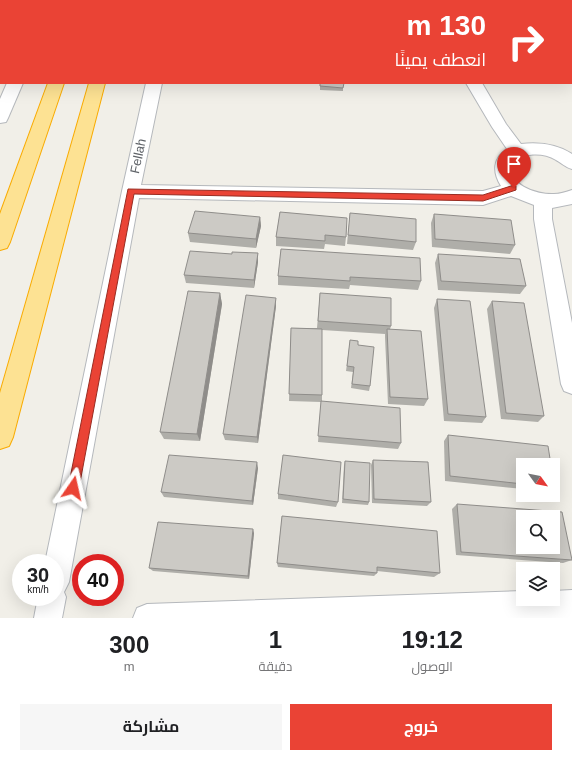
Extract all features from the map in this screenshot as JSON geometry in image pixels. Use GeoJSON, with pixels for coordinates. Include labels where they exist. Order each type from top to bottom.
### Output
{"type":"FeatureCollection","features":[{"type":"Feature","properties":{"kind":"highway"},"geometry":{"type":"LineString","coordinates":[[0,242],[56,84]]}},
{"type":"Feature","properties":{"kind":"highway"},"geometry":{"type":"LineString","coordinates":[[0,437],[97,84]]}},
{"type":"Feature","properties":{"kind":"street"},"geometry":{"type":"LineString","coordinates":[[0,118],[15,84]]}},
{"type":"Feature","properties":{"kind":"street","name":"Fellah"},"geometry":{"type":"LineString","coordinates":[[60,554],[131,191],[154,84]]}},
{"type":"Feature","properties":{"kind":"street"},"geometry":{"type":"LineString","coordinates":[[475,84],[517,151]]}},
{"type":"Feature","properties":{"kind":"street"},"geometry":{"type":"LineString","coordinates":[[572,163],[554,152],[528,148],[517,151],[509,156],[504,163],[503,171],[506,180],[524,195],[543,201],[561,201],[572,197]]}},
{"type":"Feature","properties":{"kind":"street"},"geometry":{"type":"LineString","coordinates":[[131,191],[483,198],[514,188]]}},
{"type":"Feature","properties":{"kind":"street"},"geometry":{"type":"LineString","coordinates":[[543,201],[543,219],[572,384]]}},
{"type":"Feature","properties":{"kind":"street"},"geometry":{"type":"LineString","coordinates":[[147,618],[450,613],[572,604]]}},
{"type":"Feature","properties":{"kind":"street"},"geometry":{"type":"LineString","coordinates":[[48,618],[50,606]]}},
{"type":"Feature","properties":{"kind":"building"},"geometry":{"type":"Polygon","coordinates":[[[320,84],[344,84],[343,88],[320,86],[320,84]]]}},
{"type":"Feature","properties":{"kind":"building"},"geometry":{"type":"Polygon","coordinates":[[[195,211],[260,217],[256,239],[188,233],[195,211]]]}},
{"type":"Feature","properties":{"kind":"building"},"geometry":{"type":"Polygon","coordinates":[[[280,212],[347,218],[346,237],[325,235],[325,241],[276,237],[280,212]]]}},
{"type":"Feature","properties":{"kind":"building"},"geometry":{"type":"Polygon","coordinates":[[[350,213],[416,219],[416,242],[348,235],[350,213]]]}},
{"type":"Feature","properties":{"kind":"building"},"geometry":{"type":"Polygon","coordinates":[[[434,214],[511,220],[515,245],[435,239],[434,214]]]}},
{"type":"Feature","properties":{"kind":"building"},"geometry":{"type":"Polygon","coordinates":[[[281,249],[420,258],[421,281],[350,277],[350,281],[278,276],[281,249]]]}},
{"type":"Feature","properties":{"kind":"building"},"geometry":{"type":"Polygon","coordinates":[[[190,251],[232,254],[232,252],[258,253],[254,280],[184,275],[190,251]]]}},
{"type":"Feature","properties":{"kind":"building"},"geometry":{"type":"Polygon","coordinates":[[[438,254],[520,259],[526,286],[441,281],[438,254]]]}},
{"type":"Feature","properties":{"kind":"building"},"geometry":{"type":"Polygon","coordinates":[[[188,291],[220,293],[197,434],[160,432],[188,291]]]}},
{"type":"Feature","properties":{"kind":"building"},"geometry":{"type":"Polygon","coordinates":[[[320,293],[391,298],[391,326],[318,321],[320,293]]]}},
{"type":"Feature","properties":{"kind":"building"},"geometry":{"type":"Polygon","coordinates":[[[246,295],[276,298],[257,437],[223,434],[246,295]]]}},
{"type":"Feature","properties":{"kind":"building"},"geometry":{"type":"Polygon","coordinates":[[[437,299],[470,301],[486,417],[448,414],[437,299]]]}},
{"type":"Feature","properties":{"kind":"building"},"geometry":{"type":"Polygon","coordinates":[[[492,301],[524,303],[544,416],[506,413],[492,301]]]}},
{"type":"Feature","properties":{"kind":"building"},"geometry":{"type":"Polygon","coordinates":[[[291,328],[322,329],[322,395],[289,394],[291,328]]]}},
{"type":"Feature","properties":{"kind":"building"},"geometry":{"type":"Polygon","coordinates":[[[387,329],[421,331],[428,399],[390,397],[387,329]]]}},
{"type":"Feature","properties":{"kind":"building"},"geometry":{"type":"Polygon","coordinates":[[[350,340],[358,341],[358,345],[374,347],[370,386],[352,384],[354,367],[347,366],[350,340]]]}},
{"type":"Feature","properties":{"kind":"building"},"geometry":{"type":"Polygon","coordinates":[[[321,401],[400,408],[401,443],[318,436],[321,401]]]}},
{"type":"Feature","properties":{"kind":"building"},"geometry":{"type":"Polygon","coordinates":[[[448,435],[548,446],[550,458],[516,458],[516,483],[450,476],[448,435]]]}},
{"type":"Feature","properties":{"kind":"building"},"geometry":{"type":"Polygon","coordinates":[[[169,455],[257,462],[252,501],[161,492],[169,455]]]}},
{"type":"Feature","properties":{"kind":"building"},"geometry":{"type":"Polygon","coordinates":[[[283,455],[341,462],[338,502],[278,494],[283,455]]]}},
{"type":"Feature","properties":{"kind":"building"},"geometry":{"type":"Polygon","coordinates":[[[373,460],[428,462],[431,502],[374,499],[373,460]]]}},
{"type":"Feature","properties":{"kind":"building"},"geometry":{"type":"Polygon","coordinates":[[[345,461],[370,463],[369,502],[343,499],[345,461]]]}},
{"type":"Feature","properties":{"kind":"building"},"geometry":{"type":"Polygon","coordinates":[[[457,504],[536,510],[516,510],[516,554],[560,554],[560,512],[562,512],[572,560],[461,552],[457,504]]]}},
{"type":"Feature","properties":{"kind":"building"},"geometry":{"type":"Polygon","coordinates":[[[282,516],[437,531],[440,573],[377,567],[377,573],[277,563],[282,516]]]}},
{"type":"Feature","properties":{"kind":"building"},"geometry":{"type":"Polygon","coordinates":[[[158,522],[253,529],[248,576],[149,568],[158,522]]]}},
{"type":"Feature","properties":{"kind":"route"},"geometry":{"type":"LineString","coordinates":[[73,488],[131,191],[483,198],[514,188]]}}]}
